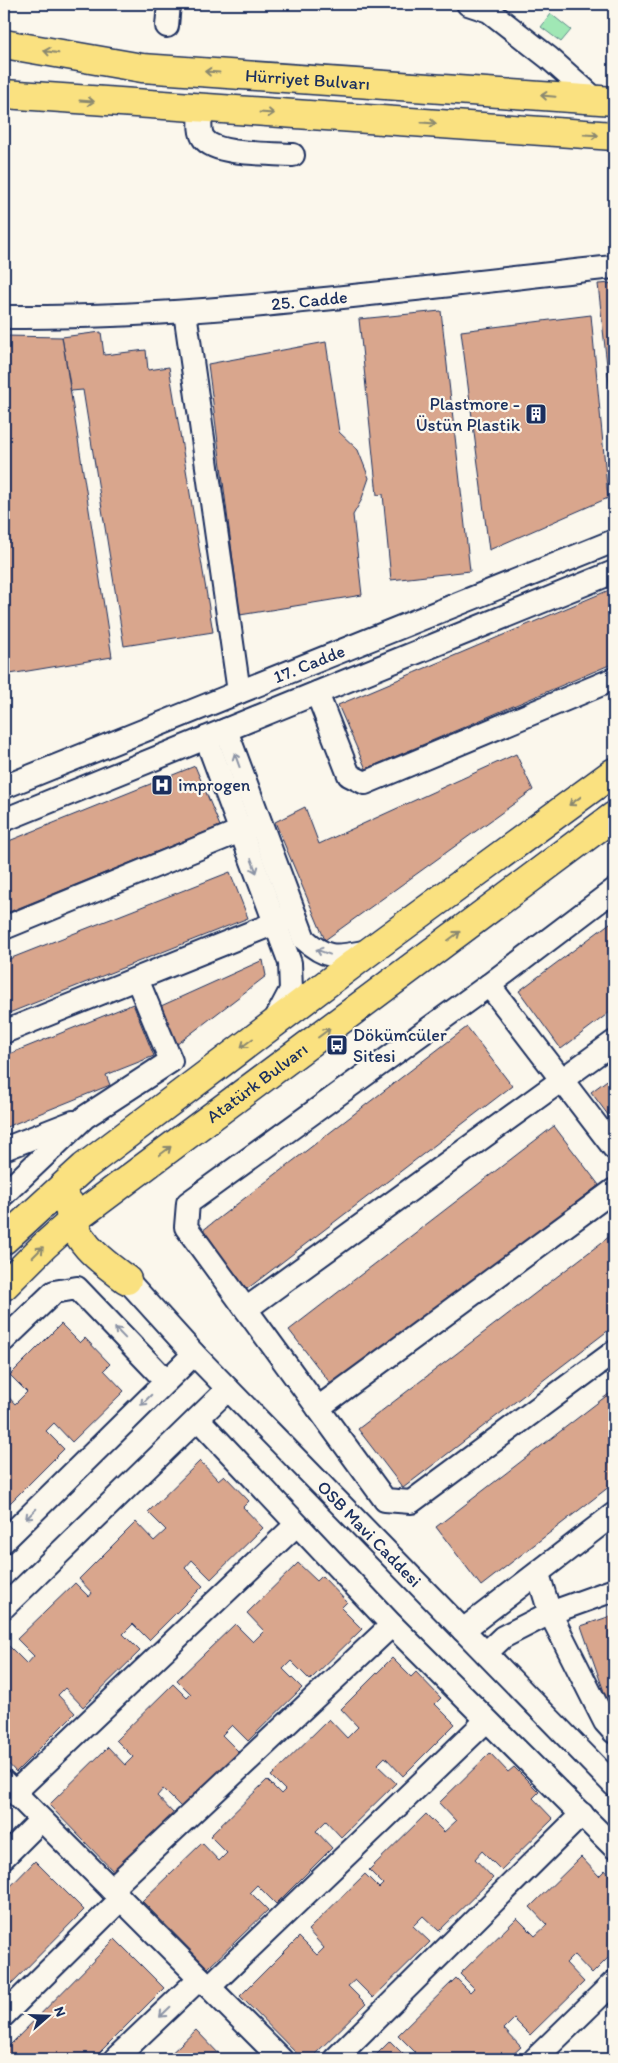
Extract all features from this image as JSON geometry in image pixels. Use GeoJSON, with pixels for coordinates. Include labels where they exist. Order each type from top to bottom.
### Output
{"type":"FeatureCollection","features":[{"type":"Feature","properties":{"kind":"main road","name":"Hürriyet Bulvarı"},"geometry":{"type":"LineString","coordinates":[[4,44],[142,68],[605,101]]}},
{"type":"Feature","properties":{"kind":"main road","name":"Hürriyet Bulvarı"},"geometry":{"type":"LineString","coordinates":[[4,94],[614,136]]}},
{"type":"Feature","properties":{"kind":"main road"},"geometry":{"type":"LineString","coordinates":[[4,1240],[84,1167],[273,1023],[614,772]]}},
{"type":"Feature","properties":{"kind":"main road","name":"Atatürk Bulvarı"},"geometry":{"type":"LineString","coordinates":[[4,1286],[44,1246],[102,1198],[614,816]]}},
{"type":"Feature","properties":{"kind":"main road"},"geometry":{"type":"LineString","coordinates":[[84,1167],[69,1200],[71,1222],[82,1240],[104,1263],[127,1280]]}},
{"type":"Feature","properties":{"kind":"main road"},"geometry":{"type":"LineString","coordinates":[[102,1198],[97,1216],[97,1231],[127,1280]]}},
{"type":"Feature","properties":{"kind":"street"},"geometry":{"type":"LineString","coordinates":[[167,26],[170,4]]}},
{"type":"Feature","properties":{"kind":"street"},"geometry":{"type":"LineString","coordinates":[[468,4],[489,11],[605,101]]}},
{"type":"Feature","properties":{"kind":"street"},"geometry":{"type":"LineString","coordinates":[[201,108],[200,132],[203,139],[209,144],[223,150],[292,155]]}},
{"type":"Feature","properties":{"kind":"street","name":"25. Cadde"},"geometry":{"type":"LineString","coordinates":[[4,317],[185,312],[614,267]]}},
{"type":"Feature","properties":{"kind":"street"},"geometry":{"type":"LineString","coordinates":[[185,312],[239,692]]}},
{"type":"Feature","properties":{"kind":"street","name":"17. Cadde"},"geometry":{"type":"LineString","coordinates":[[4,788],[614,541]]}},
{"type":"Feature","properties":{"kind":"street"},"geometry":{"type":"LineString","coordinates":[[4,820],[614,572]]}},
{"type":"Feature","properties":{"kind":"street"},"geometry":{"type":"LineString","coordinates":[[316,693],[349,775],[365,783],[614,679]]}},
{"type":"Feature","properties":{"kind":"street"},"geometry":{"type":"LineString","coordinates":[[216,734],[285,919],[291,990],[273,1023]]}},
{"type":"Feature","properties":{"kind":"street"},"geometry":{"type":"LineString","coordinates":[[4,928],[251,827]]}},
{"type":"Feature","properties":{"kind":"street"},"geometry":{"type":"LineString","coordinates":[[614,890],[489,985],[188,1203],[186,1227],[385,1500],[411,1502],[614,1352]]}},
{"type":"Feature","properties":{"kind":"street"},"geometry":{"type":"LineString","coordinates":[[285,919],[318,952],[338,957],[370,951]]}},
{"type":"Feature","properties":{"kind":"street"},"geometry":{"type":"LineString","coordinates":[[4,1032],[285,919]]}},
{"type":"Feature","properties":{"kind":"street"},"geometry":{"type":"LineString","coordinates":[[4,1194],[85,1117],[171,1060],[137,980]]}},
{"type":"Feature","properties":{"kind":"street"},"geometry":{"type":"LineString","coordinates":[[489,985],[614,1148]]}},
{"type":"Feature","properties":{"kind":"street"},"geometry":{"type":"LineString","coordinates":[[246,1309],[614,1042]]}},
{"type":"Feature","properties":{"kind":"street"},"geometry":{"type":"LineString","coordinates":[[4,1149],[85,1117]]}},
{"type":"Feature","properties":{"kind":"street"},"geometry":{"type":"LineString","coordinates":[[318,1408],[614,1190]]}},
{"type":"Feature","properties":{"kind":"street","name":"OSB Mavi Caddesi"},"geometry":{"type":"LineString","coordinates":[[127,1280],[194,1354],[614,1785]]}},
{"type":"Feature","properties":{"kind":"street"},"geometry":{"type":"LineString","coordinates":[[4,1340],[54,1292],[77,1288],[166,1381]]}},
{"type":"Feature","properties":{"kind":"street"},"geometry":{"type":"LineString","coordinates":[[4,1541],[194,1354]]}},
{"type":"Feature","properties":{"kind":"street"},"geometry":{"type":"LineString","coordinates":[[4,1607],[228,1389]]}},
{"type":"Feature","properties":{"kind":"street"},"geometry":{"type":"LineString","coordinates":[[198,1419],[392,1625],[486,1721],[614,1846]]}},
{"type":"Feature","properties":{"kind":"street"},"geometry":{"type":"LineString","coordinates":[[463,1630],[614,1514]]}},
{"type":"Feature","properties":{"kind":"street"},"geometry":{"type":"LineString","coordinates":[[281,2059],[9,1788],[296,1525]]}},
{"type":"Feature","properties":{"kind":"street"},"geometry":{"type":"LineString","coordinates":[[538,1574],[550,1613],[611,1724]]}},
{"type":"Feature","properties":{"kind":"street"},"geometry":{"type":"LineString","coordinates":[[486,1653],[503,1637],[550,1613],[614,1590]]}},
{"type":"Feature","properties":{"kind":"street"},"geometry":{"type":"LineString","coordinates":[[4,2015],[116,1894],[392,1625]]}},
{"type":"Feature","properties":{"kind":"street"},"geometry":{"type":"LineString","coordinates":[[116,2059],[204,1982],[486,1721]]}},
{"type":"Feature","properties":{"kind":"street"},"geometry":{"type":"LineString","coordinates":[[335,2059],[582,1814]]}},
{"type":"Feature","properties":{"kind":"street"},"geometry":{"type":"LineString","coordinates":[[4,1857],[41,1820]]}},
{"type":"Feature","properties":{"kind":"street"},"geometry":{"type":"LineString","coordinates":[[535,2059],[614,1982]]}},
{"type":"Feature","properties":{"kind":"green space"},"geometry":{"type":"Polygon","coordinates":[[[551,14],[571,30],[561,42],[541,27],[551,14]]]}},
{"type":"Feature","properties":{"kind":"building"},"geometry":{"type":"Polygon","coordinates":[[[614,283],[614,429],[598,284],[614,283]]]}},
{"type":"Feature","properties":{"kind":"building"},"geometry":{"type":"Polygon","coordinates":[[[441,311],[470,571],[391,580],[383,494],[377,495],[359,319],[441,311]]]}},
{"type":"Feature","properties":{"kind":"building","name":"Plastmore - Üstün Plastik"},"geometry":{"type":"Polygon","coordinates":[[[591,315],[608,498],[489,550],[461,331],[591,315]]]}},
{"type":"Feature","properties":{"kind":"building"},"geometry":{"type":"Polygon","coordinates":[[[101,332],[104,355],[146,350],[148,370],[169,367],[213,632],[124,646],[83,390],[71,391],[62,337],[101,332]]]}},
{"type":"Feature","properties":{"kind":"building"},"geometry":{"type":"Polygon","coordinates":[[[4,336],[62,337],[112,657],[4,675],[4,336]]]}},
{"type":"Feature","properties":{"kind":"building"},"geometry":{"type":"Polygon","coordinates":[[[326,342],[339,432],[358,450],[369,478],[361,501],[353,515],[362,595],[240,615],[208,364],[326,342]]]}},
{"type":"Feature","properties":{"kind":"building"},"geometry":{"type":"Polygon","coordinates":[[[614,588],[614,663],[366,769],[338,705],[614,588]]]}},
{"type":"Feature","properties":{"kind":"building"},"geometry":{"type":"Polygon","coordinates":[[[516,754],[533,790],[325,940],[275,822],[305,807],[319,844],[516,754]]]}},
{"type":"Feature","properties":{"kind":"building"},"geometry":{"type":"Polygon","coordinates":[[[195,766],[220,826],[4,914],[4,843],[195,766]]]}},
{"type":"Feature","properties":{"kind":"building"},"geometry":{"type":"Polygon","coordinates":[[[230,872],[248,918],[4,1015],[4,961],[230,872]]]}},
{"type":"Feature","properties":{"kind":"building"},"geometry":{"type":"Polygon","coordinates":[[[614,920],[614,1009],[561,1049],[519,991],[614,920]]]}},
{"type":"Feature","properties":{"kind":"building"},"geometry":{"type":"Polygon","coordinates":[[[263,960],[266,976],[176,1045],[161,1006],[263,960]]]}},
{"type":"Feature","properties":{"kind":"building"},"geometry":{"type":"Polygon","coordinates":[[[133,1004],[154,1056],[106,1075],[110,1085],[4,1128],[4,1056],[133,1004]]]}},
{"type":"Feature","properties":{"kind":"building"},"geometry":{"type":"Polygon","coordinates":[[[467,1027],[512,1086],[247,1289],[202,1231],[467,1027]]]}},
{"type":"Feature","properties":{"kind":"building"},"geometry":{"type":"Polygon","coordinates":[[[614,1075],[614,1123],[591,1092],[614,1075]]]}},
{"type":"Feature","properties":{"kind":"building"},"geometry":{"type":"Polygon","coordinates":[[[554,1126],[599,1185],[334,1388],[289,1330],[554,1126]]]}},
{"type":"Feature","properties":{"kind":"building"},"geometry":{"type":"Polygon","coordinates":[[[614,1233],[614,1326],[403,1488],[358,1429],[614,1233]]]}},
{"type":"Feature","properties":{"kind":"building"},"geometry":{"type":"Polygon","coordinates":[[[61,1324],[80,1343],[85,1338],[110,1364],[104,1370],[124,1391],[72,1442],[54,1423],[46,1431],[64,1449],[10,1503],[4,1497],[4,1392],[15,1404],[27,1392],[10,1375],[61,1324]]]}},
{"type":"Feature","properties":{"kind":"building"},"geometry":{"type":"Polygon","coordinates":[[[614,1390],[614,1483],[481,1586],[436,1527],[614,1390]]]}},
{"type":"Feature","properties":{"kind":"building"},"geometry":{"type":"Polygon","coordinates":[[[200,1461],[218,1480],[224,1475],[249,1501],[243,1507],[263,1528],[211,1579],[192,1560],[185,1568],[203,1586],[149,1640],[133,1624],[123,1634],[140,1651],[83,1707],[65,1688],[58,1695],[75,1713],[16,1772],[4,1759],[4,1651],[9,1646],[27,1664],[34,1656],[17,1639],[75,1583],[89,1597],[92,1593],[79,1579],[136,1522],[154,1541],[166,1530],[148,1512],[200,1461]]]}},
{"type":"Feature","properties":{"kind":"building"},"geometry":{"type":"Polygon","coordinates":[[[298,1563],[317,1581],[322,1576],[347,1602],[341,1608],[362,1629],[310,1680],[291,1661],[283,1669],[302,1688],[248,1741],[232,1725],[222,1735],[239,1752],[182,1808],[163,1789],[157,1796],[174,1814],[115,1873],[49,1805],[108,1747],[125,1765],[133,1757],[116,1740],[173,1684],[187,1698],[191,1694],[177,1680],[235,1624],[253,1642],[264,1631],[247,1613],[298,1563]]]}},
{"type":"Feature","properties":{"kind":"building"},"geometry":{"type":"Polygon","coordinates":[[[614,1615],[614,1701],[608,1703],[581,1626],[614,1615]]]}},
{"type":"Feature","properties":{"kind":"building"},"geometry":{"type":"Polygon","coordinates":[[[392,1658],[411,1677],[416,1672],[441,1698],[435,1704],[455,1724],[403,1776],[385,1757],[377,1765],[396,1783],[341,1837],[326,1821],[316,1831],[332,1848],[276,1904],[257,1885],[250,1892],[268,1910],[208,1968],[142,1901],[202,1843],[219,1861],[227,1853],[210,1836],[267,1780],[281,1794],[285,1790],[271,1776],[329,1719],[347,1738],[358,1727],[341,1709],[392,1658]]]}},
{"type":"Feature","properties":{"kind":"building"},"geometry":{"type":"Polygon","coordinates":[[[490,1753],[508,1772],[514,1767],[539,1792],[533,1798],[553,1819],[501,1870],[482,1851],[475,1859],[493,1878],[439,1931],[423,1916],[413,1926],[430,1942],[373,1998],[355,1980],[348,1986],[366,2004],[310,2059],[302,2059],[240,1996],[299,1937],[317,1955],[324,1948],[308,1930],[365,1874],[379,1888],[383,1884],[369,1870],[426,1814],[444,1832],[456,1821],[439,1803],[490,1753]]]}},
{"type":"Feature","properties":{"kind":"building"},"geometry":{"type":"Polygon","coordinates":[[[581,1857],[599,1876],[605,1870],[614,1880],[614,1952],[592,1974],[574,1955],[566,1963],[584,1982],[530,2035],[514,2019],[504,2029],[521,2047],[508,2059],[408,2059],[415,2052],[398,2035],[456,1978],[470,1992],[474,1988],[460,1974],[517,1918],[535,1936],[547,1925],[530,1907],[581,1857]]]}},
{"type":"Feature","properties":{"kind":"building"},"geometry":{"type":"Polygon","coordinates":[[[35,1861],[84,1910],[4,1991],[4,1893],[35,1861]]]}},
{"type":"Feature","properties":{"kind":"building"},"geometry":{"type":"Polygon","coordinates":[[[115,1939],[164,1988],[93,2059],[4,2059],[4,2051],[115,1939]]]}},
{"type":"Feature","properties":{"kind":"building"},"geometry":{"type":"Polygon","coordinates":[[[196,2030],[224,2059],[165,2059],[196,2030]]]}},
{"type":"Feature","properties":{"kind":"building"},"geometry":{"type":"Polygon","coordinates":[[[390,2041],[408,2059],[372,2059],[390,2041]]]}},
{"type":"Feature","properties":{"kind":"place","name":"Plastmore - Üstün Plastik"},"geometry":{"type":"Point","coordinates":[536,414]}},
{"type":"Feature","properties":{"kind":"place","name":"improgen"},"geometry":{"type":"Point","coordinates":[162,785]}},
{"type":"Feature","properties":{"kind":"place","name":"Dökümcüler Sitesi"},"geometry":{"type":"Point","coordinates":[337,1045]}}]}
